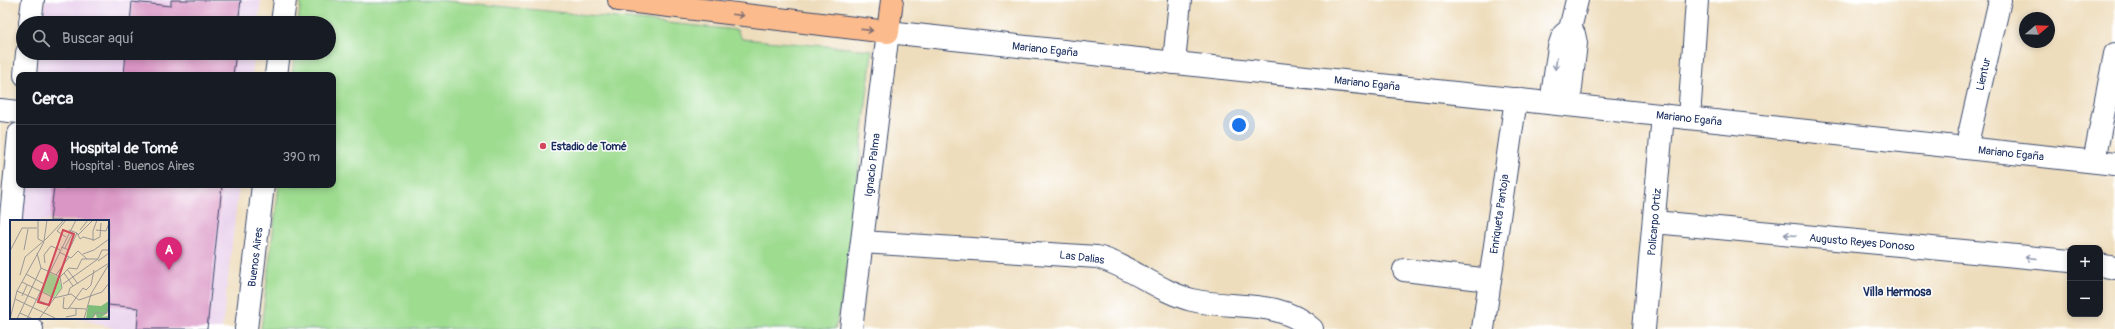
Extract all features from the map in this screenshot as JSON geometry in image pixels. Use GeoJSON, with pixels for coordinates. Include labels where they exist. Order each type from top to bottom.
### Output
{"type":"FeatureCollection","features":[{"type":"Feature","properties":{"kind":"main road","name":"Mariano Egaña"},"geometry":{"type":"LineString","coordinates":[[619,0],[700,5],[888,32]]}},
{"type":"Feature","properties":{"kind":"main road","name":"Ignacio Palma"},"geometry":{"type":"LineString","coordinates":[[888,32],[892,0]]}},
{"type":"Feature","properties":{"kind":"street"},"geometry":{"type":"LineString","coordinates":[[31,16],[32,0]]}},
{"type":"Feature","properties":{"kind":"street"},"geometry":{"type":"LineString","coordinates":[[283,16],[285,0]]}},
{"type":"Feature","properties":{"kind":"street"},"geometry":{"type":"LineString","coordinates":[[1174,63],[1180,0]]}},
{"type":"Feature","properties":{"kind":"street"},"geometry":{"type":"LineString","coordinates":[[1560,104],[1559,47],[1563,35],[1570,29],[1577,0]]}},
{"type":"Feature","properties":{"kind":"street"},"geometry":{"type":"LineString","coordinates":[[1689,118],[1697,0]]}},
{"type":"Feature","properties":{"kind":"street","name":"Lientur"},"geometry":{"type":"LineString","coordinates":[[1966,148],[2000,0]]}},
{"type":"Feature","properties":{"kind":"street","name":"Mariano Egaña"},"geometry":{"type":"LineString","coordinates":[[888,32],[2115,164]]}},
{"type":"Feature","properties":{"kind":"street","name":"Ignacio Palma"},"geometry":{"type":"LineString","coordinates":[[851,329],[888,32]]}},
{"type":"Feature","properties":{"kind":"street"},"geometry":{"type":"LineString","coordinates":[[2094,161],[2115,54]]}},
{"type":"Feature","properties":{"kind":"street"},"geometry":{"type":"LineString","coordinates":[[25,72],[26,60]]}},
{"type":"Feature","properties":{"kind":"street"},"geometry":{"type":"LineString","coordinates":[[276,72],[278,60]]}},
{"type":"Feature","properties":{"kind":"street","name":"Enriqueta Pantoja"},"geometry":{"type":"LineString","coordinates":[[1483,329],[1516,99]]}},
{"type":"Feature","properties":{"kind":"street"},"geometry":{"type":"LineString","coordinates":[[0,110],[16,112]]}},
{"type":"Feature","properties":{"kind":"street","name":"Policarpo Ortiz"},"geometry":{"type":"LineString","coordinates":[[1644,329],[1664,115]]}},
{"type":"Feature","properties":{"kind":"street"},"geometry":{"type":"LineString","coordinates":[[10,220],[16,163]]}},
{"type":"Feature","properties":{"kind":"street","name":"Buenos Aires"},"geometry":{"type":"LineString","coordinates":[[246,329],[263,188]]}},
{"type":"Feature","properties":{"kind":"street"},"geometry":{"type":"LineString","coordinates":[[10,222],[0,319],[32,329]]}},
{"type":"Feature","properties":{"kind":"street","name":"Augusto Reyes Donoso"},"geometry":{"type":"LineString","coordinates":[[1654,222],[2067,261]]}},
{"type":"Feature","properties":{"kind":"street","name":"Las Dalias"},"geometry":{"type":"LineString","coordinates":[[862,242],[1097,257],[1125,267],[1155,285],[1172,293],[1212,303],[1279,310],[1297,318],[1312,329]]}},
{"type":"Feature","properties":{"kind":"street"},"geometry":{"type":"LineString","coordinates":[[2103,266],[2115,268]]}},
{"type":"Feature","properties":{"kind":"street"},"geometry":{"type":"LineString","coordinates":[[1404,270],[1490,280]]}},
{"type":"Feature","properties":{"kind":"shaded area"},"geometry":{"type":"Polygon","coordinates":[[[45,0],[261,0],[259,16],[43,16],[45,0]]]}},
{"type":"Feature","properties":{"kind":"shaded area"},"geometry":{"type":"Polygon","coordinates":[[[37,60],[254,60],[252,72],[36,72],[37,60]]]}},
{"type":"Feature","properties":{"kind":"shaded area"},"geometry":{"type":"Polygon","coordinates":[[[24,188],[239,188],[222,329],[116,329],[82,319],[109,319],[109,220],[20,220],[24,188]]]}},
{"type":"Feature","properties":{"kind":"green space","name":"Estadio de Tomé"},"geometry":{"type":"Polygon","coordinates":[[[301,0],[437,0],[737,30],[742,39],[872,50],[850,247],[841,303],[835,329],[261,329],[279,188],[336,188],[336,72],[292,72],[294,60],[336,60],[336,16],[299,16],[301,0]]]}},
{"type":"Feature","properties":{"kind":"building"},"geometry":{"type":"Polygon","coordinates":[[[171,0],[241,0],[239,16],[131,16],[132,2],[171,6],[171,0]]]}},
{"type":"Feature","properties":{"kind":"building"},"geometry":{"type":"Polygon","coordinates":[[[125,60],[235,60],[233,72],[124,72],[125,60]]]}},
{"type":"Feature","properties":{"kind":"building"},"geometry":{"type":"Polygon","coordinates":[[[54,188],[222,188],[207,329],[137,329],[139,308],[109,305],[109,220],[50,220],[54,188]]]}},
{"type":"Feature","properties":{"kind":"place","name":"Estadio de Tomé"},"geometry":{"type":"Point","coordinates":[543,146]}},
{"type":"Feature","properties":{"kind":"place","name":"Hospital de Tomé"},"geometry":{"type":"Point","coordinates":[169,270]}},
{"type":"Feature","properties":{"kind":"district","name":"Villa Hermosa"},"geometry":{"type":"Point","coordinates":[1897,292]}}]}
